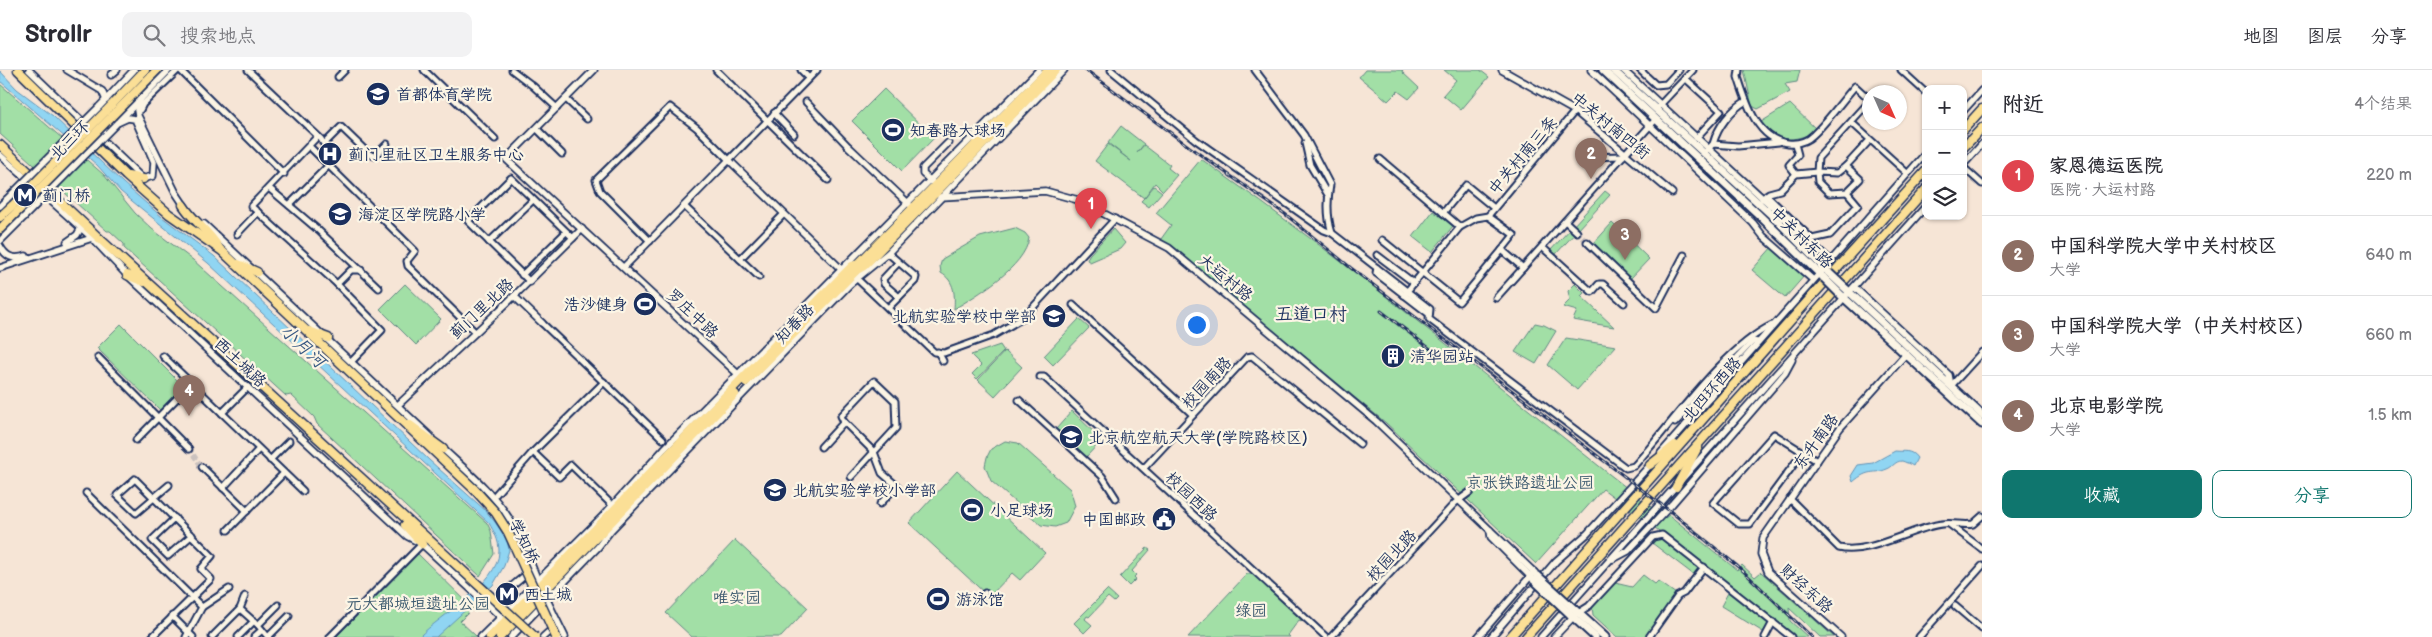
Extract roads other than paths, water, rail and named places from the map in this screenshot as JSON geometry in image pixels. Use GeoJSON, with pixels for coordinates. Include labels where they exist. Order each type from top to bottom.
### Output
{"type":"FeatureCollection","features":[{"type":"Feature","properties":{"kind":"main road"},"geometry":{"type":"LineString","coordinates":[[18,70],[126,176],[169,214],[222,251],[384,406],[443,448]]}},
{"type":"Feature","properties":{"kind":"main road","name":"北三环"},"geometry":{"type":"LineString","coordinates":[[108,115],[145,70]]}},
{"type":"Feature","properties":{"kind":"main road","name":"北三环"},"geometry":{"type":"LineString","coordinates":[[0,229],[16,208],[108,115],[158,70]]}},
{"type":"Feature","properties":{"kind":"main road","name":"知春路"},"geometry":{"type":"LineString","coordinates":[[542,590],[742,378],[849,274],[864,266],[1048,70]]}},
{"type":"Feature","properties":{"kind":"main road","name":"知春路"},"geometry":{"type":"LineString","coordinates":[[935,189],[1056,70]]}},
{"type":"Feature","properties":{"kind":"main road","name":"中关村东路"},"geometry":{"type":"LineString","coordinates":[[1603,70],[1982,415]]}},
{"type":"Feature","properties":{"kind":"main road"},"geometry":{"type":"LineString","coordinates":[[30,71],[31,84]]}},
{"type":"Feature","properties":{"kind":"main road","name":"中关村东路"},"geometry":{"type":"LineString","coordinates":[[1618,71],[1776,220],[1824,273]]}},
{"type":"Feature","properties":{"kind":"main road"},"geometry":{"type":"LineString","coordinates":[[1967,126],[1982,109]]}},
{"type":"Feature","properties":{"kind":"main road"},"geometry":{"type":"LineString","coordinates":[[1967,144],[1982,128]]}},
{"type":"Feature","properties":{"kind":"main road","name":"西土城路"},"geometry":{"type":"LineString","coordinates":[[0,145],[102,241],[535,637]]}},
{"type":"Feature","properties":{"kind":"main road"},"geometry":{"type":"LineString","coordinates":[[0,155],[11,154]]}},
{"type":"Feature","properties":{"kind":"main road","name":"北四环西路"},"geometry":{"type":"LineString","coordinates":[[1510,637],[1922,175]]}},
{"type":"Feature","properties":{"kind":"main road"},"geometry":{"type":"LineString","coordinates":[[126,176],[143,179]]}},
{"type":"Feature","properties":{"kind":"main road","name":"北四环西路"},"geometry":{"type":"LineString","coordinates":[[1526,636],[1922,193]]}},
{"type":"Feature","properties":{"kind":"main road"},"geometry":{"type":"LineString","coordinates":[[183,205],[190,217],[215,240],[222,251]]}},
{"type":"Feature","properties":{"kind":"main road","name":"北三环"},"geometry":{"type":"LineString","coordinates":[[0,217],[16,208]]}},
{"type":"Feature","properties":{"kind":"main road"},"geometry":{"type":"LineString","coordinates":[[74,213],[81,228]]}},
{"type":"Feature","properties":{"kind":"main road"},"geometry":{"type":"LineString","coordinates":[[92,238],[102,241]]}},
{"type":"Feature","properties":{"kind":"main road"},"geometry":{"type":"LineString","coordinates":[[233,262],[257,272]]}},
{"type":"Feature","properties":{"kind":"main road"},"geometry":{"type":"LineString","coordinates":[[127,275],[150,285]]}},
{"type":"Feature","properties":{"kind":"main road","name":"中关村东路"},"geometry":{"type":"LineString","coordinates":[[1847,293],[1906,354],[1982,424]]}},
{"type":"Feature","properties":{"kind":"main road"},"geometry":{"type":"LineString","coordinates":[[304,328],[328,338]]}},
{"type":"Feature","properties":{"kind":"main road","name":"学知桥"},"geometry":{"type":"LineString","coordinates":[[384,406],[474,489],[496,513],[508,532],[556,637]]}},
{"type":"Feature","properties":{"kind":"main road"},"geometry":{"type":"LineString","coordinates":[[1650,465],[1692,431]]}},
{"type":"Feature","properties":{"kind":"main road"},"geometry":{"type":"LineString","coordinates":[[1676,487],[1705,434]]}},
{"type":"Feature","properties":{"kind":"main road"},"geometry":{"type":"LineString","coordinates":[[386,502],[422,544]]}},
{"type":"Feature","properties":{"kind":"main road","name":"大运村路"},"geometry":{"type":"LineString","coordinates":[[1534,576],[1574,613]]}},
{"type":"Feature","properties":{"kind":"main road"},"geometry":{"type":"LineString","coordinates":[[500,637],[509,624],[542,590]]}},
{"type":"Feature","properties":{"kind":"main road"},"geometry":{"type":"LineString","coordinates":[[1574,613],[1595,637]]}},
{"type":"Feature","properties":{"kind":"main road"},"geometry":{"type":"LineString","coordinates":[[1574,613],[1605,637]]}},
{"type":"Feature","properties":{"kind":"main road"},"geometry":{"type":"LineString","coordinates":[[490,637],[509,624]]}},
{"type":"Feature","properties":{"kind":"street"},"geometry":{"type":"LineString","coordinates":[[67,70],[102,91],[106,100],[108,115]]}},
{"type":"Feature","properties":{"kind":"street"},"geometry":{"type":"LineString","coordinates":[[73,70],[105,90],[114,90]]}},
{"type":"Feature","properties":{"kind":"street"},"geometry":{"type":"LineString","coordinates":[[112,76],[117,70]]}},
{"type":"Feature","properties":{"kind":"street"},"geometry":{"type":"LineString","coordinates":[[106,100],[134,70]]}},
{"type":"Feature","properties":{"kind":"street"},"geometry":{"type":"LineString","coordinates":[[81,228],[81,231],[71,241],[20,258],[10,258],[4,254],[0,246],[16,208],[108,115],[141,98],[169,70]]}},
{"type":"Feature","properties":{"kind":"street"},"geometry":{"type":"LineString","coordinates":[[140,110],[143,104],[179,70],[284,174]]}},
{"type":"Feature","properties":{"kind":"street"},"geometry":{"type":"LineString","coordinates":[[248,70],[324,144],[328,151],[321,158]]}},
{"type":"Feature","properties":{"kind":"street"},"geometry":{"type":"LineString","coordinates":[[338,77],[345,70]]}},
{"type":"Feature","properties":{"kind":"street"},"geometry":{"type":"LineString","coordinates":[[424,70],[495,139]]}},
{"type":"Feature","properties":{"kind":"street"},"geometry":{"type":"LineString","coordinates":[[512,70],[534,86],[557,108]]}},
{"type":"Feature","properties":{"kind":"street"},"geometry":{"type":"LineString","coordinates":[[562,154],[537,129],[594,70]]}},
{"type":"Feature","properties":{"kind":"street"},"geometry":{"type":"LineString","coordinates":[[716,70],[828,180]]}},
{"type":"Feature","properties":{"kind":"street"},"geometry":{"type":"LineString","coordinates":[[801,70],[809,78]]}},
{"type":"Feature","properties":{"kind":"street"},"geometry":{"type":"LineString","coordinates":[[624,268],[817,70]]}},
{"type":"Feature","properties":{"kind":"street","name":"知春路"},"geometry":{"type":"LineString","coordinates":[[542,590],[612,506],[742,378],[849,274],[888,253],[935,189],[1039,70]]}},
{"type":"Feature","properties":{"kind":"street","name":"知春路"},"geometry":{"type":"LineString","coordinates":[[542,590],[624,517],[849,274],[909,204],[935,189],[1064,70]]}},
{"type":"Feature","properties":{"kind":"street"},"geometry":{"type":"LineString","coordinates":[[1111,70],[1196,140],[1324,230],[1332,233],[1406,293],[1430,309],[1429,319],[1626,468],[1634,466],[1719,368],[1756,333],[1772,325]]}},
{"type":"Feature","properties":{"kind":"street"},"geometry":{"type":"LineString","coordinates":[[1255,70],[1304,135],[1330,185],[1328,220],[1332,233]]}},
{"type":"Feature","properties":{"kind":"street","name":"中关村南四街"},"geometry":{"type":"LineString","coordinates":[[1502,70],[1575,111],[1624,155],[1672,193]]}},
{"type":"Feature","properties":{"kind":"street","name":"中关村东路"},"geometry":{"type":"LineString","coordinates":[[1591,70],[1649,127],[1812,279]]}},
{"type":"Feature","properties":{"kind":"street"},"geometry":{"type":"LineString","coordinates":[[1640,70],[1656,85],[1666,84],[1679,70]]}},
{"type":"Feature","properties":{"kind":"street"},"geometry":{"type":"LineString","coordinates":[[1658,107],[1693,70]]}},
{"type":"Feature","properties":{"kind":"street"},"geometry":{"type":"LineString","coordinates":[[1739,70],[1738,77],[1754,119],[1767,134],[1780,142]]}},
{"type":"Feature","properties":{"kind":"street"},"geometry":{"type":"LineString","coordinates":[[1901,70],[1922,90]]}},
{"type":"Feature","properties":{"kind":"street"},"geometry":{"type":"LineString","coordinates":[[30,71],[143,179],[153,176],[154,162],[138,126],[132,118],[108,115]]}},
{"type":"Feature","properties":{"kind":"street"},"geometry":{"type":"LineString","coordinates":[[1685,78],[1721,111],[1696,138]]}},
{"type":"Feature","properties":{"kind":"street"},"geometry":{"type":"LineString","coordinates":[[1713,144],[1738,146],[1780,142],[1795,144],[1813,135],[1856,86],[1867,97],[1869,102],[1852,123],[1818,158],[1818,182],[1829,193],[1847,192],[1860,179],[1846,166]]}},
{"type":"Feature","properties":{"kind":"street"},"geometry":{"type":"LineString","coordinates":[[1967,107],[1982,90]]}},
{"type":"Feature","properties":{"kind":"street"},"geometry":{"type":"LineString","coordinates":[[141,98],[138,116],[183,205],[328,338],[495,499],[521,539],[542,590],[565,637]]}},
{"type":"Feature","properties":{"kind":"street"},"geometry":{"type":"LineString","coordinates":[[566,99],[587,119]]}},
{"type":"Feature","properties":{"kind":"street"},"geometry":{"type":"LineString","coordinates":[[1706,152],[1713,144],[1724,122],[1737,107],[1746,101]]}},
{"type":"Feature","properties":{"kind":"street"},"geometry":{"type":"LineString","coordinates":[[806,102],[849,147],[909,204]]}},
{"type":"Feature","properties":{"kind":"street"},"geometry":{"type":"LineString","coordinates":[[650,241],[600,192],[596,180],[670,107],[697,128],[784,214],[934,352],[944,352],[994,335],[1023,318],[1114,219]]}},
{"type":"Feature","properties":{"kind":"street","name":"中关村东路"},"geometry":{"type":"LineString","coordinates":[[1658,107],[1696,138],[1706,152],[1764,197],[1830,260]]}},
{"type":"Feature","properties":{"kind":"street","name":"中关村南三条"},"geometry":{"type":"LineString","coordinates":[[1488,216],[1575,111]]}},
{"type":"Feature","properties":{"kind":"street"},"geometry":{"type":"LineString","coordinates":[[774,113],[794,134]]}},
{"type":"Feature","properties":{"kind":"street"},"geometry":{"type":"LineString","coordinates":[[1496,298],[1656,119]]}},
{"type":"Feature","properties":{"kind":"street"},"geometry":{"type":"LineString","coordinates":[[1852,123],[1907,173]]}},
{"type":"Feature","properties":{"kind":"street"},"geometry":{"type":"LineString","coordinates":[[324,144],[341,127],[370,154],[375,156],[387,144]]}},
{"type":"Feature","properties":{"kind":"street","name":"罗庄中路"},"geometry":{"type":"LineString","coordinates":[[537,129],[506,159],[742,378]]}},
{"type":"Feature","properties":{"kind":"street"},"geometry":{"type":"LineString","coordinates":[[1304,135],[1310,165],[1328,195]]}},
{"type":"Feature","properties":{"kind":"street"},"geometry":{"type":"LineString","coordinates":[[317,137],[270,189],[251,206],[337,284],[382,330],[352,361]]}},
{"type":"Feature","properties":{"kind":"street"},"geometry":{"type":"LineString","coordinates":[[1847,192],[1858,205],[1830,235],[1812,239],[1764,197],[1780,190],[1796,174],[1836,173],[1846,166],[1870,140]]}},
{"type":"Feature","properties":{"kind":"street"},"geometry":{"type":"LineString","coordinates":[[935,189],[923,174],[923,168],[948,143]]}},
{"type":"Feature","properties":{"kind":"street"},"geometry":{"type":"LineString","coordinates":[[1795,144],[1798,155],[1789,165],[1796,174]]}},
{"type":"Feature","properties":{"kind":"street"},"geometry":{"type":"LineString","coordinates":[[1967,161],[1982,144]]}},
{"type":"Feature","properties":{"kind":"street"},"geometry":{"type":"LineString","coordinates":[[309,146],[415,251],[407,261],[408,266],[475,332]]}},
{"type":"Feature","properties":{"kind":"street","name":"西土城路"},"geometry":{"type":"LineString","coordinates":[[0,155],[92,238],[127,275],[407,536],[422,544],[487,605]]}},
{"type":"Feature","properties":{"kind":"street"},"geometry":{"type":"LineString","coordinates":[[1585,158],[1624,155]]}},
{"type":"Feature","properties":{"kind":"street","name":"北四环西路"},"geometry":{"type":"LineString","coordinates":[[1491,637],[1556,561],[1587,534],[1650,465],[1812,279],[1824,273],[1830,260],[1922,157]]}},
{"type":"Feature","properties":{"kind":"street"},"geometry":{"type":"LineString","coordinates":[[1380,159],[1460,227]]}},
{"type":"Feature","properties":{"kind":"street"},"geometry":{"type":"LineString","coordinates":[[289,205],[329,166]]}},
{"type":"Feature","properties":{"kind":"street"},"geometry":{"type":"LineString","coordinates":[[1967,170],[1982,184]]}},
{"type":"Feature","properties":{"kind":"street"},"geometry":{"type":"LineString","coordinates":[[530,282],[468,221],[511,178],[572,238]]}},
{"type":"Feature","properties":{"kind":"street"},"geometry":{"type":"LineString","coordinates":[[1443,213],[1466,185],[1494,208]]}},
{"type":"Feature","properties":{"kind":"street"},"geometry":{"type":"LineString","coordinates":[[270,189],[379,288]]}},
{"type":"Feature","properties":{"kind":"street","name":"大运村路"},"geometry":{"type":"LineString","coordinates":[[935,189],[1045,191],[1078,200],[1161,243],[1212,282],[1376,421],[1490,530],[1491,537],[1534,576]]}},
{"type":"Feature","properties":{"kind":"street"},"geometry":{"type":"LineString","coordinates":[[489,242],[533,200]]}},
{"type":"Feature","properties":{"kind":"street"},"geometry":{"type":"LineString","coordinates":[[0,206],[16,208]]}},
{"type":"Feature","properties":{"kind":"street"},"geometry":{"type":"LineString","coordinates":[[684,206],[759,277]]}},
{"type":"Feature","properties":{"kind":"street"},"geometry":{"type":"LineString","coordinates":[[1541,637],[1922,210]]}},
{"type":"Feature","properties":{"kind":"street"},"geometry":{"type":"LineString","coordinates":[[237,234],[258,212]]}},
{"type":"Feature","properties":{"kind":"street"},"geometry":{"type":"LineString","coordinates":[[740,259],[784,214]]}},
{"type":"Feature","properties":{"kind":"street"},"geometry":{"type":"LineString","coordinates":[[1382,240],[1422,273],[1459,302],[1514,235],[1488,216],[1476,218],[1460,227],[1422,273],[1406,293]]}},
{"type":"Feature","properties":{"kind":"street"},"geometry":{"type":"LineString","coordinates":[[1565,221],[1577,232]]}},
{"type":"Feature","properties":{"kind":"street","name":"蓟门里北路"},"geometry":{"type":"LineString","coordinates":[[398,405],[582,229]]}},
{"type":"Feature","properties":{"kind":"street"},"geometry":{"type":"LineString","coordinates":[[522,275],[566,232]]}},
{"type":"Feature","properties":{"kind":"street"},"geometry":{"type":"LineString","coordinates":[[0,268],[92,238]]}},
{"type":"Feature","properties":{"kind":"street"},"geometry":{"type":"LineString","coordinates":[[1587,242],[1656,308],[1684,255]]}},
{"type":"Feature","properties":{"kind":"street"},"geometry":{"type":"LineString","coordinates":[[1542,247],[1592,292],[1600,284],[1603,284],[1624,303]]}},
{"type":"Feature","properties":{"kind":"street"},"geometry":{"type":"LineString","coordinates":[[1502,250],[1523,268]]}},
{"type":"Feature","properties":{"kind":"street"},"geometry":{"type":"LineString","coordinates":[[888,253],[916,277],[915,281],[888,308]]}},
{"type":"Feature","properties":{"kind":"street"},"geometry":{"type":"LineString","coordinates":[[1378,254],[1414,283]]}},
{"type":"Feature","properties":{"kind":"street"},"geometry":{"type":"LineString","coordinates":[[898,263],[883,279],[884,284],[899,297]]}},
{"type":"Feature","properties":{"kind":"street"},"geometry":{"type":"LineString","coordinates":[[337,284],[352,270],[360,270]]}},
{"type":"Feature","properties":{"kind":"street"},"geometry":{"type":"LineString","coordinates":[[514,296],[663,439]]}},
{"type":"Feature","properties":{"kind":"street"},"geometry":{"type":"LineString","coordinates":[[1074,305],[1193,415]]}},
{"type":"Feature","properties":{"kind":"street"},"geometry":{"type":"LineString","coordinates":[[1656,441],[1753,341],[1758,342]]}},
{"type":"Feature","properties":{"kind":"street"},"geometry":{"type":"LineString","coordinates":[[938,352],[943,361]]}},
{"type":"Feature","properties":{"kind":"street"},"geometry":{"type":"LineString","coordinates":[[1609,561],[1628,551],[1672,504],[1785,373],[1796,352]]}},
{"type":"Feature","properties":{"kind":"street"},"geometry":{"type":"LineString","coordinates":[[1951,386],[1982,352]]}},
{"type":"Feature","properties":{"kind":"street","name":"东升南路"},"geometry":{"type":"LineString","coordinates":[[1761,554],[1763,538],[1840,428],[1906,354]]}},
{"type":"Feature","properties":{"kind":"street"},"geometry":{"type":"LineString","coordinates":[[163,356],[303,492]]}},
{"type":"Feature","properties":{"kind":"street"},"geometry":{"type":"LineString","coordinates":[[98,357],[189,449]]}},
{"type":"Feature","properties":{"kind":"street","name":"校园南路"},"geometry":{"type":"LineString","coordinates":[[1144,468],[1247,357],[1254,357],[1360,444]]}},
{"type":"Feature","properties":{"kind":"street","name":"校园西路"},"geometry":{"type":"LineString","coordinates":[[1040,377],[1044,377],[1326,637]]}},
{"type":"Feature","properties":{"kind":"street"},"geometry":{"type":"LineString","coordinates":[[851,477],[874,452],[896,428],[895,401],[874,381],[841,416],[844,422],[874,452],[882,473],[897,486],[880,504]]}},
{"type":"Feature","properties":{"kind":"street"},"geometry":{"type":"LineString","coordinates":[[496,494],[533,452],[604,382]]}},
{"type":"Feature","properties":{"kind":"street"},"geometry":{"type":"LineString","coordinates":[[136,440],[185,390],[195,387]]}},
{"type":"Feature","properties":{"kind":"street"},"geometry":{"type":"LineString","coordinates":[[222,413],[248,387]]}},
{"type":"Feature","properties":{"kind":"street"},"geometry":{"type":"LineString","coordinates":[[1019,400],[1102,476],[1116,498]]}},
{"type":"Feature","properties":{"kind":"street"},"geometry":{"type":"LineString","coordinates":[[821,447],[844,422]]}},
{"type":"Feature","properties":{"kind":"street"},"geometry":{"type":"LineString","coordinates":[[1803,452],[1750,524],[1739,524],[1713,504],[1774,434],[1803,452],[1817,461]]}},
{"type":"Feature","properties":{"kind":"street"},"geometry":{"type":"LineString","coordinates":[[270,460],[289,441]]}},
{"type":"Feature","properties":{"kind":"street"},"geometry":{"type":"LineString","coordinates":[[223,488],[259,449]]}},
{"type":"Feature","properties":{"kind":"street"},"geometry":{"type":"LineString","coordinates":[[533,452],[559,477],[571,465],[612,506]]}},
{"type":"Feature","properties":{"kind":"street"},"geometry":{"type":"LineString","coordinates":[[202,467],[246,511]]}},
{"type":"Feature","properties":{"kind":"street"},"geometry":{"type":"LineString","coordinates":[[228,530],[284,473]]}},
{"type":"Feature","properties":{"kind":"street"},"geometry":{"type":"LineString","coordinates":[[152,637],[191,596],[211,579],[201,569],[212,556],[155,498],[135,479],[117,495],[136,514],[155,498],[169,485]]}},
{"type":"Feature","properties":{"kind":"street","name":"校园北路"},"geometry":{"type":"LineString","coordinates":[[1331,637],[1458,500],[1470,492]]}},
{"type":"Feature","properties":{"kind":"street"},"geometry":{"type":"LineString","coordinates":[[86,493],[202,608]]}},
{"type":"Feature","properties":{"kind":"street"},"geometry":{"type":"LineString","coordinates":[[1790,499],[1839,548],[1845,549],[1856,549],[1948,524],[1973,524],[1982,516]]}},
{"type":"Feature","properties":{"kind":"street"},"geometry":{"type":"LineString","coordinates":[[175,518],[152,540],[168,556],[192,535]]}},
{"type":"Feature","properties":{"kind":"street"},"geometry":{"type":"LineString","coordinates":[[1948,524],[1982,549]]}},
{"type":"Feature","properties":{"kind":"street"},"geometry":{"type":"LineString","coordinates":[[1554,637],[1574,613],[1589,606],[1657,535],[1662,535],[1791,637]]}},
{"type":"Feature","properties":{"kind":"street"},"geometry":{"type":"LineString","coordinates":[[330,637],[422,544]]}},
{"type":"Feature","properties":{"kind":"street","name":"财经东路"},"geometry":{"type":"LineString","coordinates":[[1761,554],[1768,572],[1841,637]]}},
{"type":"Feature","properties":{"kind":"street"},"geometry":{"type":"LineString","coordinates":[[1919,637],[1982,566]]}},
{"type":"Feature","properties":{"kind":"street"},"geometry":{"type":"LineString","coordinates":[[1649,637],[1678,596],[1684,593],[1704,567]]}},
{"type":"Feature","properties":{"kind":"street"},"geometry":{"type":"LineString","coordinates":[[523,637],[487,605],[533,569]]}},
{"type":"Feature","properties":{"kind":"street"},"geometry":{"type":"LineString","coordinates":[[1478,637],[1534,576]]}},
{"type":"Feature","properties":{"kind":"street"},"geometry":{"type":"LineString","coordinates":[[172,616],[189,636],[202,608],[229,589]]}},
{"type":"Feature","properties":{"kind":"street"},"geometry":{"type":"LineString","coordinates":[[481,637],[509,624],[542,590]]}},
{"type":"Feature","properties":{"kind":"street"},"geometry":{"type":"LineString","coordinates":[[212,637],[240,609],[244,596]]}},
{"type":"Feature","properties":{"kind":"street"},"geometry":{"type":"LineString","coordinates":[[238,637],[258,626],[278,605]]}},
{"type":"Feature","properties":{"kind":"street"},"geometry":{"type":"LineString","coordinates":[[1955,606],[1982,629]]}},
{"type":"Feature","properties":{"kind":"street"},"geometry":{"type":"LineString","coordinates":[[240,609],[268,637],[289,616]]}},
{"type":"Feature","properties":{"kind":"street"},"geometry":{"type":"LineString","coordinates":[[1765,637],[1773,622]]}},
{"type":"Feature","properties":{"kind":"street"},"geometry":{"type":"LineString","coordinates":[[544,637],[557,623]]}},
{"type":"Feature","properties":{"kind":"street"},"geometry":{"type":"LineString","coordinates":[[509,624],[511,637]]}},
{"type":"Feature","properties":{"kind":"street"},"geometry":{"type":"LineString","coordinates":[[254,637],[258,626]]}},
{"type":"Feature","properties":{"kind":"water","name":"小月河"},"geometry":{"type":"Polygon","coordinates":[[[0,71],[17,89],[53,116],[123,183],[162,217],[214,256],[429,460],[486,511],[495,522],[507,540],[509,550],[504,566],[493,585],[436,637],[419,637],[479,587],[496,563],[499,551],[498,543],[489,523],[208,263],[121,192],[97,165],[0,81],[0,71]]]}},
{"type":"Feature","properties":{"kind":"water"},"geometry":{"type":"Polygon","coordinates":[[[1895,451],[1915,455],[1917,458],[1913,466],[1900,461],[1882,471],[1867,473],[1853,482],[1851,476],[1858,465],[1873,463],[1895,451]]]}},
{"type":"Feature","properties":{"kind":"tunnel"},"geometry":{"type":"LineString","coordinates":[[1577,232],[1587,242]]}},
{"type":"Feature","properties":{"kind":"tunnel"},"geometry":{"type":"LineString","coordinates":[[189,449],[202,467]]}},
{"type":"Feature","properties":{"kind":"railway"},"geometry":{"type":"LineString","coordinates":[[1086,70],[1195,151],[1285,214],[1351,268],[1675,515],[1742,570],[1812,637]]}},
{"type":"Feature","properties":{"kind":"railway"},"geometry":{"type":"LineString","coordinates":[[1381,311],[1433,351]]}},
{"type":"Feature","properties":{"kind":"place","name":"首都体育学院"},"geometry":{"type":"Point","coordinates":[378,94]}},
{"type":"Feature","properties":{"kind":"place","name":"知春路大球场"},"geometry":{"type":"Point","coordinates":[893,130]}},
{"type":"Feature","properties":{"kind":"place","name":"蓟门里社区卫生服务中心"},"geometry":{"type":"Point","coordinates":[330,154]}},
{"type":"Feature","properties":{"kind":"place","name":"中国科学院大学中关村校区"},"geometry":{"type":"Point","coordinates":[1591,179]}},
{"type":"Feature","properties":{"kind":"place","name":"蓟门桥"},"geometry":{"type":"Point","coordinates":[25,195]}},
{"type":"Feature","properties":{"kind":"place","name":"海淀区学院路小学"},"geometry":{"type":"Point","coordinates":[340,214]}},
{"type":"Feature","properties":{"kind":"place","name":"家恩德运医院"},"geometry":{"type":"Point","coordinates":[1091,229]}},
{"type":"Feature","properties":{"kind":"place","name":"中国科学院大学（中关村校区）"},"geometry":{"type":"Point","coordinates":[1625,260]}},
{"type":"Feature","properties":{"kind":"place","name":"浩沙健身"},"geometry":{"type":"Point","coordinates":[645,304]}},
{"type":"Feature","properties":{"kind":"place","name":"北航实验学校中学部"},"geometry":{"type":"Point","coordinates":[1054,316]}},
{"type":"Feature","properties":{"kind":"place","name":"清华园站"},"geometry":{"type":"Point","coordinates":[1393,356]}},
{"type":"Feature","properties":{"kind":"place","name":"北京电影学院"},"geometry":{"type":"Point","coordinates":[189,416]}},
{"type":"Feature","properties":{"kind":"place","name":"北京航空航天大学(学院路校区)"},"geometry":{"type":"Point","coordinates":[1071,437]}},
{"type":"Feature","properties":{"kind":"place","name":"北航实验学校小学部"},"geometry":{"type":"Point","coordinates":[775,490]}},
{"type":"Feature","properties":{"kind":"place","name":"小足球场"},"geometry":{"type":"Point","coordinates":[972,510]}},
{"type":"Feature","properties":{"kind":"place","name":"中国邮政"},"geometry":{"type":"Point","coordinates":[1164,519]}},
{"type":"Feature","properties":{"kind":"place","name":"西土城"},"geometry":{"type":"Point","coordinates":[507,594]}},
{"type":"Feature","properties":{"kind":"place","name":"游泳馆"},"geometry":{"type":"Point","coordinates":[938,599]}},
{"type":"Feature","properties":{"kind":"district","name":"五道口村"},"geometry":{"type":"Point","coordinates":[1311,314]}},
{"type":"Feature","properties":{"kind":"park label","name":"京张铁路遗址公园"},"geometry":{"type":"Point","coordinates":[1530,482]}},
{"type":"Feature","properties":{"kind":"park label","name":"唯实园"},"geometry":{"type":"Point","coordinates":[737,597]}},
{"type":"Feature","properties":{"kind":"park label","name":"元大都城垣遗址公园"},"geometry":{"type":"Point","coordinates":[418,603]}},
{"type":"Feature","properties":{"kind":"park label","name":"绿园"},"geometry":{"type":"Point","coordinates":[1251,610]}}]}
